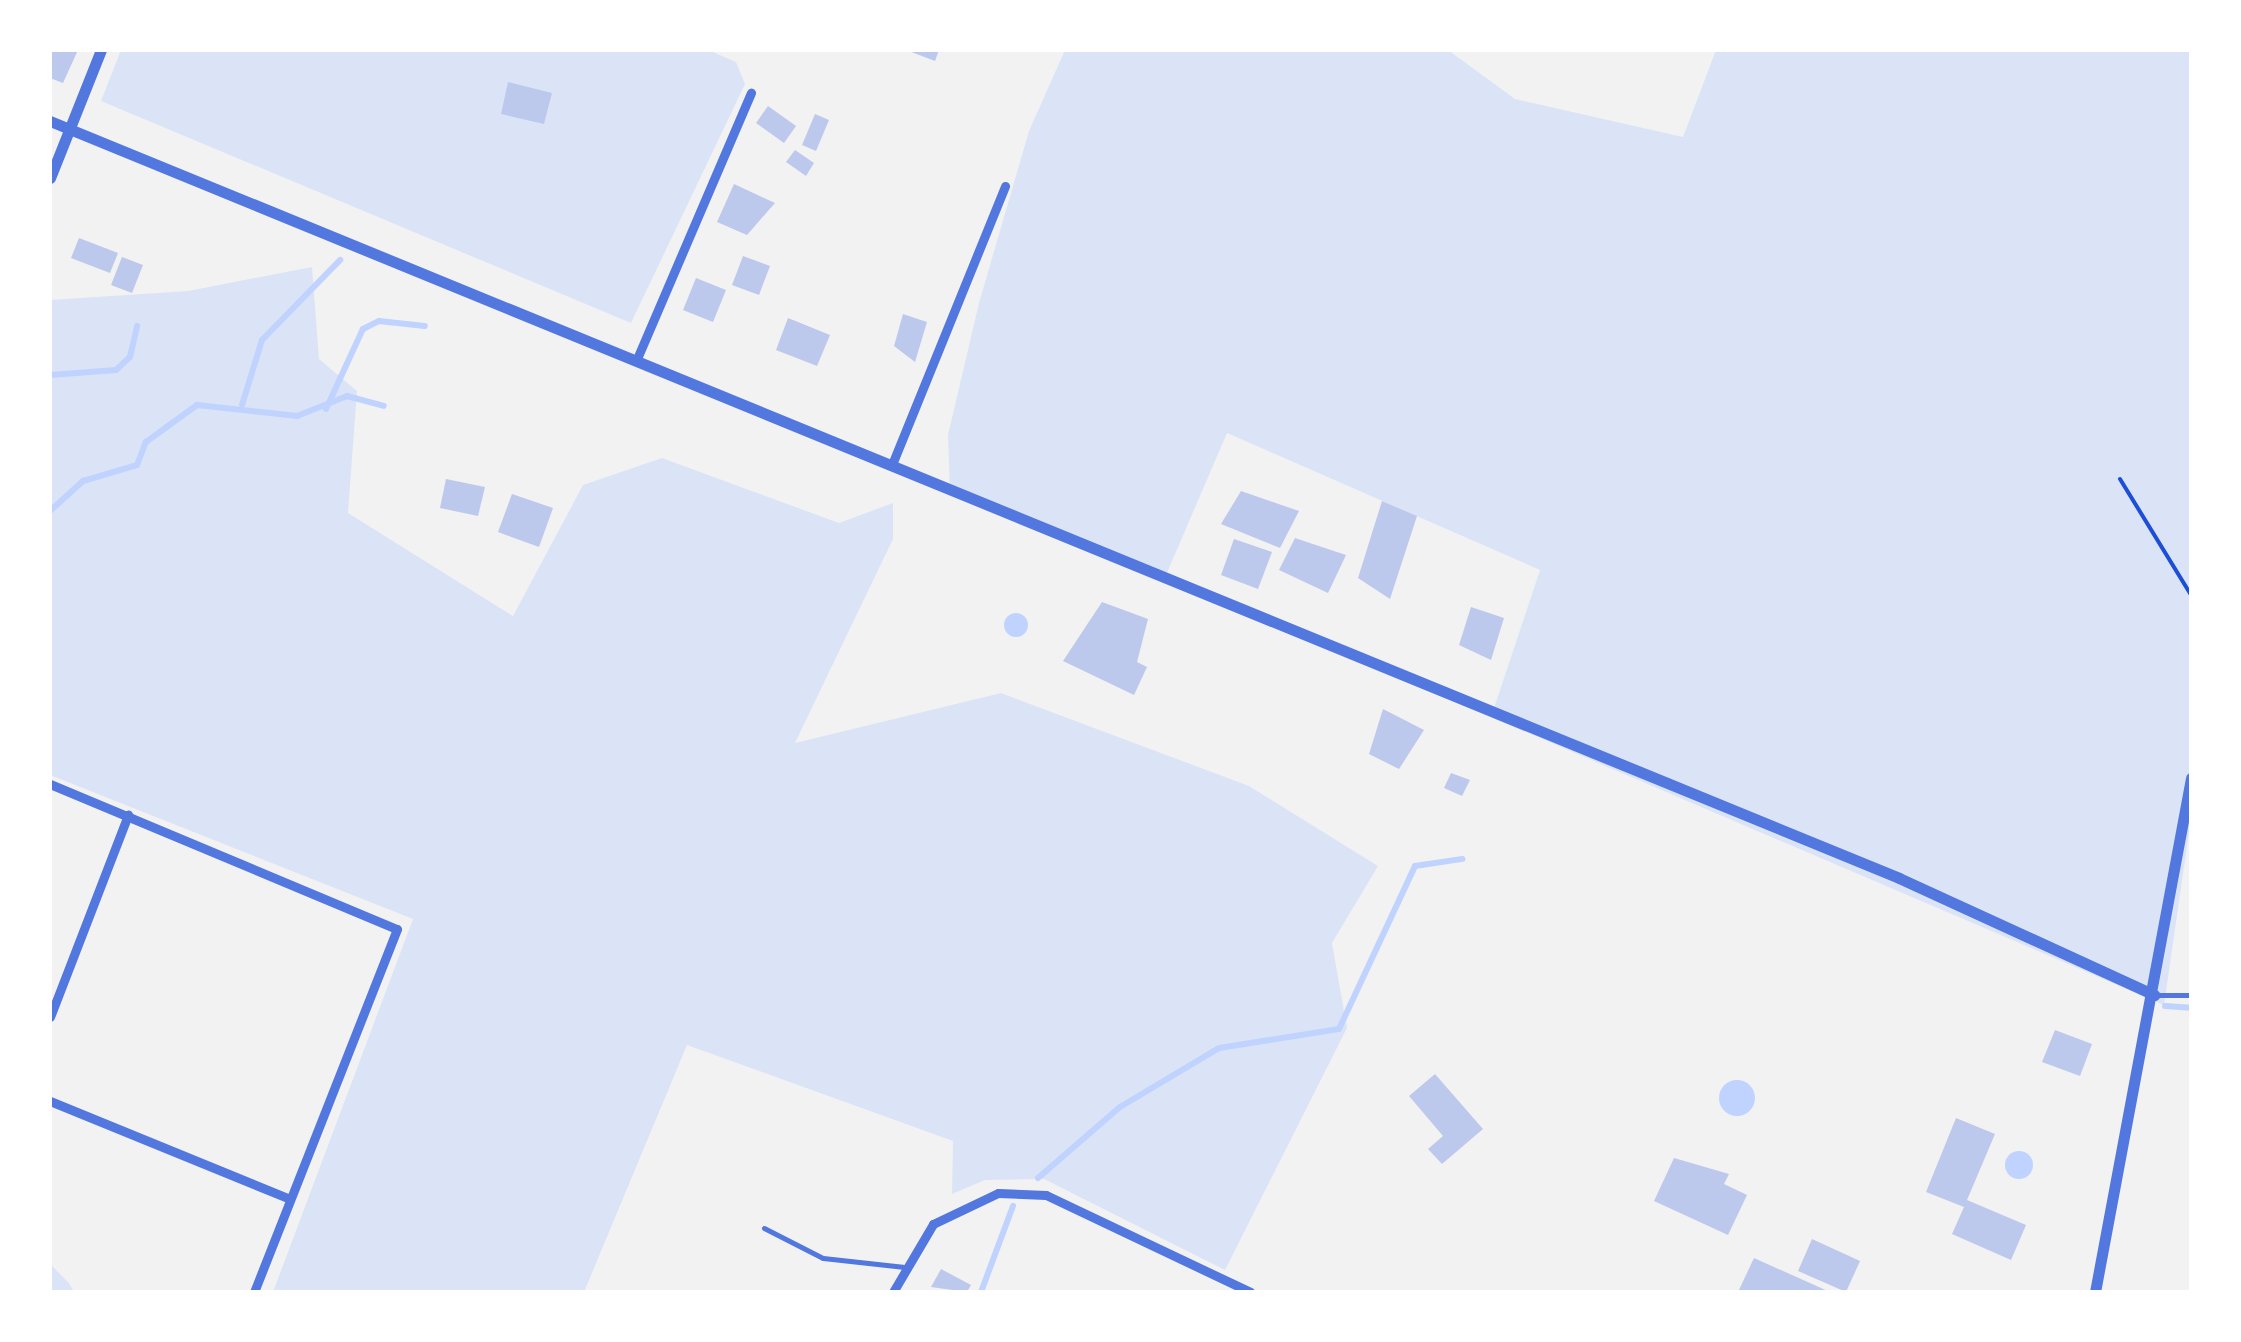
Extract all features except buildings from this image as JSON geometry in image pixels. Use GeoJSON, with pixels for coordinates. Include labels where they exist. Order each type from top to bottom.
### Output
{"type":"FeatureCollection","features":[{"type":"Feature","properties":{"kind":"street"},"geometry":{"type":"LineString","coordinates":[[50,178],[102,50]]}},
{"type":"Feature","properties":{"kind":"street"},"geometry":{"type":"LineString","coordinates":[[636,361],[751,93]]}},
{"type":"Feature","properties":{"kind":"street"},"geometry":{"type":"LineString","coordinates":[[50,121],[893,462],[1899,878],[2154,995]]}},
{"type":"Feature","properties":{"kind":"street"},"geometry":{"type":"LineString","coordinates":[[893,462],[1005,186]]}},
{"type":"Feature","properties":{"kind":"street"},"geometry":{"type":"LineString","coordinates":[[2095,1292],[2154,995],[2191,778]]}},
{"type":"Feature","properties":{"kind":"street"},"geometry":{"type":"LineString","coordinates":[[50,784],[397,929],[254,1292]]}},
{"type":"Feature","properties":{"kind":"street"},"geometry":{"type":"LineString","coordinates":[[50,1017],[128,815]]}},
{"type":"Feature","properties":{"kind":"street"},"geometry":{"type":"LineString","coordinates":[[50,1101],[290,1199]]}},
{"type":"Feature","properties":{"kind":"street"},"geometry":{"type":"LineString","coordinates":[[893,1292],[934,1224],[998,1193],[1046,1195],[1250,1292]]}},
{"type":"Feature","properties":{"kind":"lane"},"geometry":{"type":"LineString","coordinates":[[2154,995],[2191,994]]}},
{"type":"Feature","properties":{"kind":"lane"},"geometry":{"type":"LineString","coordinates":[[764,1228],[823,1258],[905,1267]]}},
{"type":"Feature","properties":{"kind":"path"},"geometry":{"type":"LineString","coordinates":[[2120,479],[2191,594]]}},
{"type":"Feature","properties":{"kind":"shaded area"},"geometry":{"type":"Polygon","coordinates":[[[121,50],[708,50],[736,62],[745,84],[631,323],[101,101],[121,50]]]}},
{"type":"Feature","properties":{"kind":"shaded area"},"geometry":{"type":"Polygon","coordinates":[[[1065,50],[1448,50],[1515,99],[1683,137],[1716,50],[2191,50],[2191,819],[2164,1005],[1491,717],[1540,570],[1227,433],[1163,582],[950,494],[948,435],[979,303],[1029,131],[1065,50]]]}},
{"type":"Feature","properties":{"kind":"shaded area"},"geometry":{"type":"Polygon","coordinates":[[[312,267],[319,359],[357,391],[348,513],[513,616],[583,485],[662,458],[839,523],[893,503],[893,539],[795,743],[1001,693],[1249,786],[1378,866],[1332,943],[1347,1028],[1225,1270],[1044,1179],[985,1180],[952,1194],[953,1141],[687,1045],[584,1292],[273,1292],[413,919],[50,775],[50,300],[188,291],[312,267]]]}},
{"type":"Feature","properties":{"kind":"shaded area"},"geometry":{"type":"Polygon","coordinates":[[[50,1264],[69,1283],[74,1292],[50,1292],[50,1264]]]}},
{"type":"Feature","properties":{"kind":"water"},"geometry":{"type":"Polygon","coordinates":[[[1016,613],[1025,616],[1025,634],[1016,637],[1007,634],[1004,625],[1007,616],[1016,613]]]}},
{"type":"Feature","properties":{"kind":"water"},"geometry":{"type":"Polygon","coordinates":[[[1737,1080],[1750,1085],[1755,1098],[1750,1111],[1737,1116],[1724,1111],[1719,1098],[1724,1085],[1737,1080]]]}},
{"type":"Feature","properties":{"kind":"water"},"geometry":{"type":"Polygon","coordinates":[[[2019,1151],[2029,1155],[2033,1165],[2029,1175],[2019,1179],[2009,1175],[2005,1165],[2009,1155],[2019,1151]]]}},
{"type":"Feature","properties":{"kind":"waterway"},"geometry":{"type":"LineString","coordinates":[[242,405],[262,340],[340,260]]}},
{"type":"Feature","properties":{"kind":"waterway"},"geometry":{"type":"LineString","coordinates":[[326,409],[363,329],[379,321],[425,326]]}},
{"type":"Feature","properties":{"kind":"waterway"},"geometry":{"type":"LineString","coordinates":[[50,375],[116,370],[130,357],[137,326]]}},
{"type":"Feature","properties":{"kind":"waterway"},"geometry":{"type":"LineString","coordinates":[[50,511],[83,481],[137,465],[146,442],[197,405],[297,416],[347,396],[384,406]]}},
{"type":"Feature","properties":{"kind":"waterway"},"geometry":{"type":"LineString","coordinates":[[1038,1178],[1120,1107],[1219,1048],[1339,1029],[1415,866],[1462,859]]}},
{"type":"Feature","properties":{"kind":"waterway"},"geometry":{"type":"LineString","coordinates":[[2165,1006],[2191,1008]]}},
{"type":"Feature","properties":{"kind":"waterway"},"geometry":{"type":"LineString","coordinates":[[981,1292],[1013,1206]]}}]}
